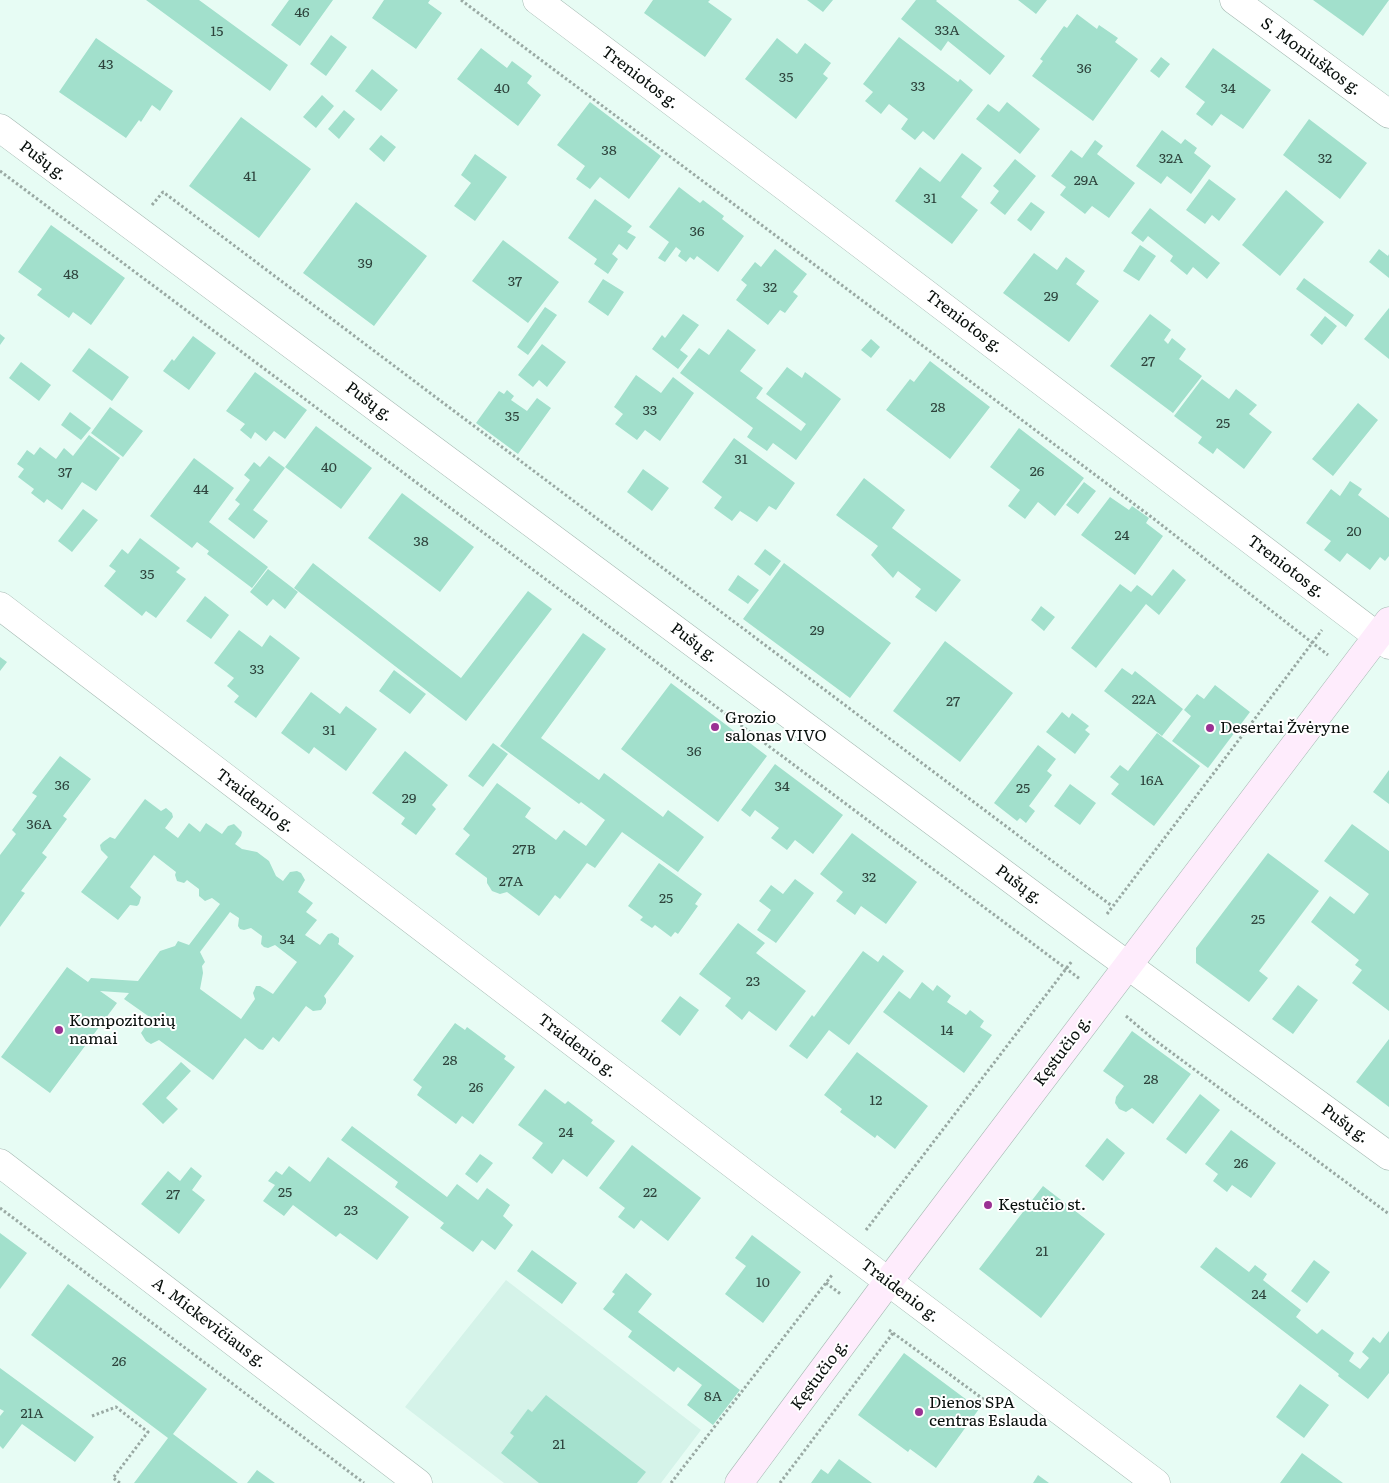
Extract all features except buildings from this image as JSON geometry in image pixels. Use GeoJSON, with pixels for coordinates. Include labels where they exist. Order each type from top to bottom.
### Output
{"type":"FeatureCollection","features":[{"type":"Feature","properties":{"kind":"main road","name":"Kęstučio g."},"geometry":{"type":"LineString","coordinates":[[739,1483],[888,1282],[1350,672],[1385,634]]}},
{"type":"Feature","properties":{"kind":"street","name":"Treniotos g."},"geometry":{"type":"LineString","coordinates":[[537,0],[1385,634]]}},
{"type":"Feature","properties":{"kind":"street","name":"S. Moniuškos g."},"geometry":{"type":"LineString","coordinates":[[1234,0],[1389,114]]}},
{"type":"Feature","properties":{"kind":"street","name":"Pušų g."},"geometry":{"type":"LineString","coordinates":[[0,128],[1128,966],[1389,1156]]}},
{"type":"Feature","properties":{"kind":"street","name":"Traidenio g."},"geometry":{"type":"LineString","coordinates":[[0,606],[888,1282],[1156,1483]]}},
{"type":"Feature","properties":{"kind":"street","name":"A. Mickevičiaus g."},"geometry":{"type":"LineString","coordinates":[[0,1163],[418,1483]]}},
{"type":"Feature","properties":{"kind":"path"},"geometry":{"type":"LineString","coordinates":[[461,0],[1154,519],[1350,672]]}},
{"type":"Feature","properties":{"kind":"path"},"geometry":{"type":"LineString","coordinates":[[0,170],[1104,998],[1152,1038],[1389,1214]]}},
{"type":"Feature","properties":{"kind":"path"},"geometry":{"type":"LineString","coordinates":[[133,227],[163,192],[1112,906]]}},
{"type":"Feature","properties":{"kind":"path"},"geometry":{"type":"LineString","coordinates":[[0,1208],[364,1483]]}},
{"type":"Feature","properties":{"kind":"path"},"geometry":{"type":"LineString","coordinates":[[671,1483],[834,1272]]}},
{"type":"Feature","properties":{"kind":"path"},"geometry":{"type":"LineString","coordinates":[[780,1483],[893,1333]]}},
{"type":"Feature","properties":{"kind":"path"},"geometry":{"type":"LineString","coordinates":[[92,1416],[116,1407],[148,1432],[114,1478],[120,1483]]}},
{"type":"Feature","properties":{"kind":"shaded area"},"geometry":{"type":"Polygon","coordinates":[[[506,1280],[701,1430],[661,1483],[504,1483],[405,1407],[506,1280]]]}},
{"type":"Feature","properties":{"kind":"place","name":"Grozio salonas VIVO"},"geometry":{"type":"Point","coordinates":[715,727]}},
{"type":"Feature","properties":{"kind":"place","name":"Desertai Žvėryne"},"geometry":{"type":"Point","coordinates":[1210,728]}},
{"type":"Feature","properties":{"kind":"place","name":"Kompozitorių namai"},"geometry":{"type":"Point","coordinates":[59,1030]}},
{"type":"Feature","properties":{"kind":"place","name":"Kęstučio st."},"geometry":{"type":"Point","coordinates":[988,1205]}},
{"type":"Feature","properties":{"kind":"place","name":"Dienos SPA centras Eslauda"},"geometry":{"type":"Point","coordinates":[919,1412]}}]}
